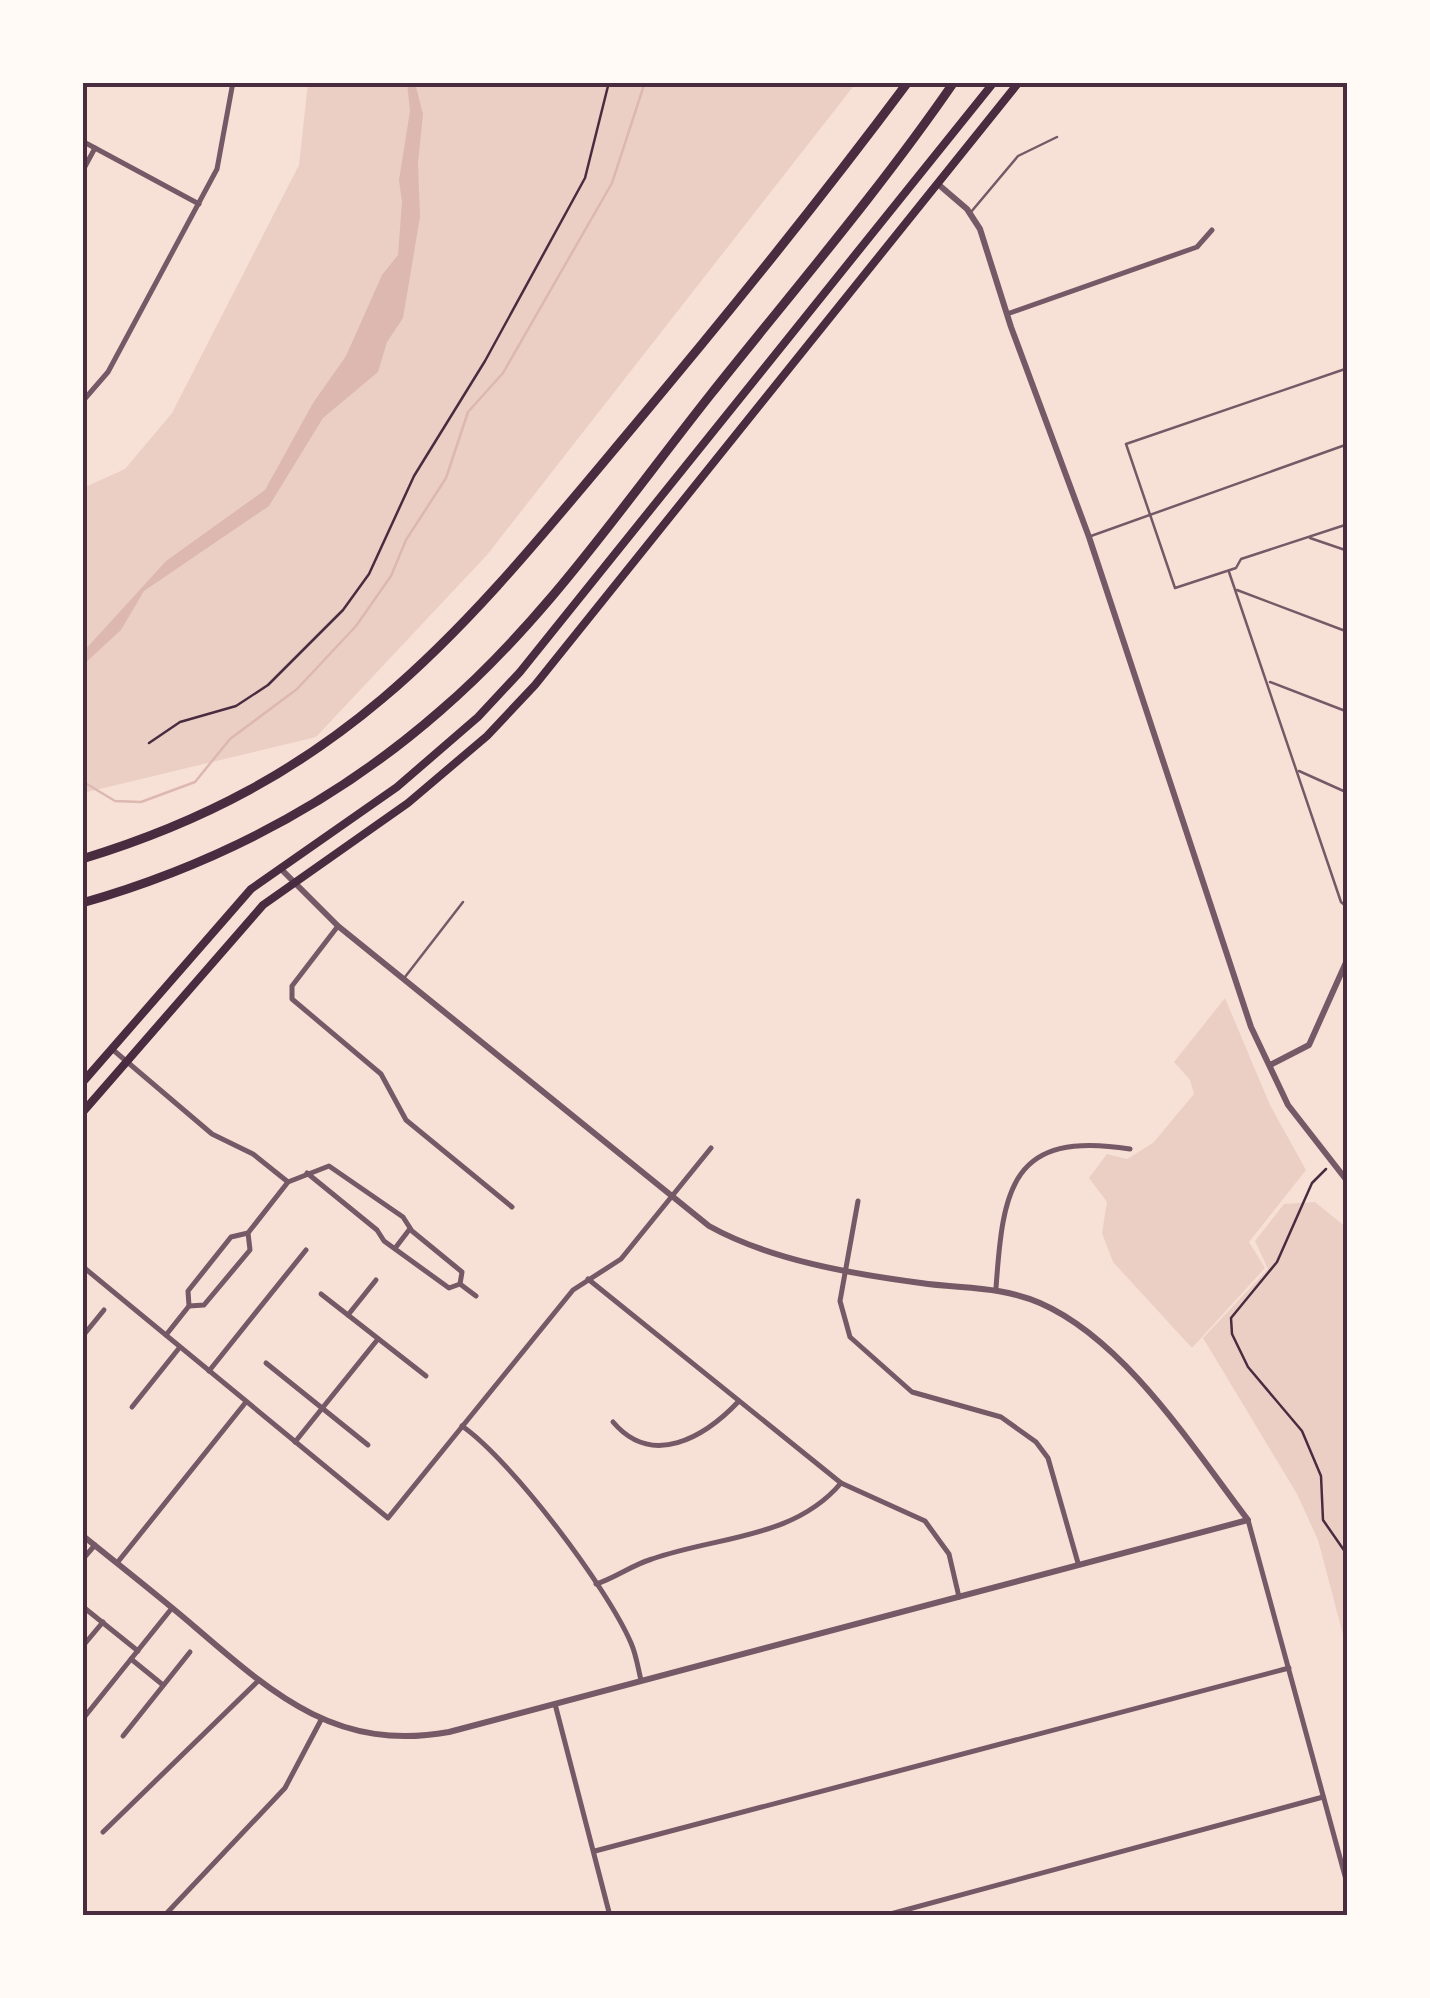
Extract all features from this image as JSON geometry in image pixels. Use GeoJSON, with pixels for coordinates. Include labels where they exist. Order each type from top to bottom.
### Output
{"type":"FeatureCollection","features":[{"type":"Feature","properties":{"kind":"highway"},"geometry":{"type":"LineString","coordinates":[[82,859],[145,839],[240,796],[354,725],[410,680],[482,609],[823,194],[908,82]]}},
{"type":"Feature","properties":{"kind":"highway"},"geometry":{"type":"LineString","coordinates":[[82,903],[182,872],[291,817],[382,758],[443,709],[555,589],[859,209],[954,82]]}},
{"type":"Feature","properties":{"kind":"main road"},"geometry":{"type":"LineString","coordinates":[[82,1083],[218,921],[280,867],[397,787],[489,706],[994,82]]}},
{"type":"Feature","properties":{"kind":"main road"},"geometry":{"type":"LineString","coordinates":[[82,1114],[231,936],[292,882],[408,803],[511,710],[1020,82]]}},
{"type":"Feature","properties":{"kind":"main road"},"geometry":{"type":"LineString","coordinates":[[923,172],[939,184]]}},
{"type":"Feature","properties":{"kind":"street"},"geometry":{"type":"LineString","coordinates":[[82,402],[108,372],[224,152],[232,82]]}},
{"type":"Feature","properties":{"kind":"street"},"geometry":{"type":"LineString","coordinates":[[82,141],[199,204]]}},
{"type":"Feature","properties":{"kind":"street"},"geometry":{"type":"LineString","coordinates":[[82,172],[95,148]]}},
{"type":"Feature","properties":{"kind":"street"},"geometry":{"type":"LineString","coordinates":[[939,184],[970,213],[984,239],[1006,314],[1089,537],[1251,1027],[1288,1104],[1348,1182]]}},
{"type":"Feature","properties":{"kind":"street"},"geometry":{"type":"LineString","coordinates":[[1006,314],[1198,248],[1212,230]]}},
{"type":"Feature","properties":{"kind":"street"},"geometry":{"type":"LineString","coordinates":[[280,867],[338,926],[672,1198],[733,1238],[844,1268],[922,1283],[996,1288],[1051,1308],[1102,1343],[1177,1428],[1248,1520],[1348,1886]]}},
{"type":"Feature","properties":{"kind":"street"},"geometry":{"type":"LineString","coordinates":[[338,926],[292,986],[292,1000],[382,1074],[406,1120],[512,1207]]}},
{"type":"Feature","properties":{"kind":"street"},"geometry":{"type":"LineString","coordinates":[[1270,1065],[1309,1046],[1348,958]]}},
{"type":"Feature","properties":{"kind":"street"},"geometry":{"type":"LineString","coordinates":[[1338,983],[1348,988]]}},
{"type":"Feature","properties":{"kind":"street"},"geometry":{"type":"LineString","coordinates":[[111,1048],[212,1134],[253,1154],[288,1182]]}},
{"type":"Feature","properties":{"kind":"street"},"geometry":{"type":"LineString","coordinates":[[996,1288],[1004,1209],[1023,1171],[1049,1152],[1070,1145],[1108,1143],[1130,1149]]}},
{"type":"Feature","properties":{"kind":"street"},"geometry":{"type":"LineString","coordinates":[[82,1266],[388,1518],[573,1290],[621,1259],[711,1148]]}},
{"type":"Feature","properties":{"kind":"street"},"geometry":{"type":"LineString","coordinates":[[166,1335],[189,1306],[188,1291],[231,1237],[248,1233],[288,1182],[329,1166],[403,1217],[410,1228],[462,1272],[460,1284]]}},
{"type":"Feature","properties":{"kind":"street"},"geometry":{"type":"LineString","coordinates":[[310,1172],[377,1230],[384,1241],[449,1288],[460,1284]]}},
{"type":"Feature","properties":{"kind":"street"},"geometry":{"type":"LineString","coordinates":[[858,1201],[840,1310],[855,1345],[912,1392],[1001,1417],[1042,1450],[1078,1563]]}},
{"type":"Feature","properties":{"kind":"street"},"geometry":{"type":"LineString","coordinates":[[396,1247],[410,1228]]}},
{"type":"Feature","properties":{"kind":"street"},"geometry":{"type":"LineString","coordinates":[[189,1306],[204,1305],[250,1250],[248,1233]]}},
{"type":"Feature","properties":{"kind":"street"},"geometry":{"type":"LineString","coordinates":[[209,1371],[306,1250]]}},
{"type":"Feature","properties":{"kind":"street"},"geometry":{"type":"LineString","coordinates":[[587,1278],[842,1484],[873,1501],[912,1513],[936,1531],[949,1554],[959,1596]]}},
{"type":"Feature","properties":{"kind":"street"},"geometry":{"type":"LineString","coordinates":[[348,1316],[376,1280]]}},
{"type":"Feature","properties":{"kind":"street"},"geometry":{"type":"LineString","coordinates":[[460,1284],[476,1296]]}},
{"type":"Feature","properties":{"kind":"street"},"geometry":{"type":"LineString","coordinates":[[320,1294],[426,1376]]}},
{"type":"Feature","properties":{"kind":"street"},"geometry":{"type":"LineString","coordinates":[[82,1337],[85,1328],[104,1310]]}},
{"type":"Feature","properties":{"kind":"street"},"geometry":{"type":"LineString","coordinates":[[294,1442],[378,1338]]}},
{"type":"Feature","properties":{"kind":"street"},"geometry":{"type":"LineString","coordinates":[[132,1407],[180,1346]]}},
{"type":"Feature","properties":{"kind":"street"},"geometry":{"type":"LineString","coordinates":[[266,1363],[368,1445]]}},
{"type":"Feature","properties":{"kind":"street"},"geometry":{"type":"LineString","coordinates":[[613,1422],[629,1441],[643,1447],[682,1442],[718,1423],[738,1401]]}},
{"type":"Feature","properties":{"kind":"street"},"geometry":{"type":"LineString","coordinates":[[117,1563],[246,1402]]}},
{"type":"Feature","properties":{"kind":"street"},"geometry":{"type":"LineString","coordinates":[[462,1426],[504,1459],[596,1584],[631,1642],[642,1680]]}},
{"type":"Feature","properties":{"kind":"street"},"geometry":{"type":"LineString","coordinates":[[596,1584],[649,1559],[788,1524],[824,1504],[842,1484]]}},
{"type":"Feature","properties":{"kind":"street"},"geometry":{"type":"LineString","coordinates":[[82,1535],[258,1681],[322,1720],[372,1734],[418,1736],[555,1704],[1248,1520]]}},
{"type":"Feature","properties":{"kind":"street"},"geometry":{"type":"LineString","coordinates":[[82,1560],[95,1545]]}},
{"type":"Feature","properties":{"kind":"street"},"geometry":{"type":"LineString","coordinates":[[82,1606],[138,1651]]}},
{"type":"Feature","properties":{"kind":"street"},"geometry":{"type":"LineString","coordinates":[[82,1720],[172,1608]]}},
{"type":"Feature","properties":{"kind":"street"},"geometry":{"type":"LineString","coordinates":[[82,1647],[103,1622]]}},
{"type":"Feature","properties":{"kind":"street"},"geometry":{"type":"LineString","coordinates":[[122,1736],[190,1652]]}},
{"type":"Feature","properties":{"kind":"street"},"geometry":{"type":"LineString","coordinates":[[132,1659],[163,1685]]}},
{"type":"Feature","properties":{"kind":"street"},"geometry":{"type":"LineString","coordinates":[[595,1851],[1288,1668]]}},
{"type":"Feature","properties":{"kind":"street"},"geometry":{"type":"LineString","coordinates":[[103,1832],[258,1681]]}},
{"type":"Feature","properties":{"kind":"street"},"geometry":{"type":"LineString","coordinates":[[555,1704],[610,1916]]}},
{"type":"Feature","properties":{"kind":"street"},"geometry":{"type":"LineString","coordinates":[[164,1916],[285,1788],[322,1720]]}},
{"type":"Feature","properties":{"kind":"street"},"geometry":{"type":"LineString","coordinates":[[883,1916],[1323,1797]]}},
{"type":"Feature","properties":{"kind":"lane"},"geometry":{"type":"LineString","coordinates":[[970,213],[1018,156],[1057,136]]}},
{"type":"Feature","properties":{"kind":"lane"},"geometry":{"type":"LineString","coordinates":[[1348,368],[1126,444],[1175,588],[1229,571],[1241,559],[1348,524]]}},
{"type":"Feature","properties":{"kind":"lane"},"geometry":{"type":"LineString","coordinates":[[1089,537],[1348,444]]}},
{"type":"Feature","properties":{"kind":"lane"},"geometry":{"type":"LineString","coordinates":[[1308,538],[1348,551]]}},
{"type":"Feature","properties":{"kind":"lane"},"geometry":{"type":"LineString","coordinates":[[1229,571],[1341,902],[1348,908]]}},
{"type":"Feature","properties":{"kind":"lane"},"geometry":{"type":"LineString","coordinates":[[1236,589],[1348,632]]}},
{"type":"Feature","properties":{"kind":"lane"},"geometry":{"type":"LineString","coordinates":[[1267,681],[1348,712]]}},
{"type":"Feature","properties":{"kind":"lane"},"geometry":{"type":"LineString","coordinates":[[1299,771],[1348,793]]}},
{"type":"Feature","properties":{"kind":"lane"},"geometry":{"type":"LineString","coordinates":[[404,978],[463,902]]}},
{"type":"Feature","properties":{"kind":"path"},"geometry":{"type":"LineString","coordinates":[[149,743],[180,722],[236,706],[268,685],[343,610],[369,574],[414,476],[485,361],[585,178],[609,82]]}},
{"type":"Feature","properties":{"kind":"path"},"geometry":{"type":"LineString","coordinates":[[1331,1164],[1312,1184],[1277,1262],[1238,1303],[1231,1318],[1232,1334],[1248,1367],[1307,1441],[1321,1476],[1323,1520],[1348,1556]]}},
{"type":"Feature","properties":{"kind":"shaded area"},"geometry":{"type":"Polygon","coordinates":[[[308,83],[856,83],[487,555],[316,737],[83,793],[83,488],[125,469],[172,413],[299,165],[308,83]]]}},
{"type":"Feature","properties":{"kind":"shaded area"},"geometry":{"type":"Polygon","coordinates":[[[407,83],[415,83],[423,114],[418,163],[420,217],[403,318],[387,342],[378,372],[323,418],[269,506],[144,591],[121,630],[83,665],[83,652],[166,561],[265,490],[313,403],[346,356],[382,275],[398,255],[402,202],[399,180],[410,111],[407,83]]]}},
{"type":"Feature","properties":{"kind":"shaded area"},"geometry":{"type":"Polygon","coordinates":[[[1225,998],[1270,1105],[1306,1170],[1249,1242],[1265,1268],[1192,1348],[1113,1262],[1102,1233],[1107,1202],[1089,1178],[1107,1154],[1127,1159],[1153,1143],[1194,1094],[1190,1080],[1174,1062],[1225,998]]]}},
{"type":"Feature","properties":{"kind":"shaded area"},"geometry":{"type":"Polygon","coordinates":[[[1315,1202],[1347,1228],[1347,1650],[1318,1540],[1297,1494],[1203,1338],[1268,1269],[1255,1241],[1284,1204],[1315,1202]]]}},
{"type":"Feature","properties":{"kind":"waterway"},"geometry":{"type":"LineString","coordinates":[[82,781],[115,801],[141,802],[195,782],[230,739],[297,689],[356,626],[391,576],[406,540],[446,478],[468,412],[503,373],[612,183],[645,82]]}}]}
